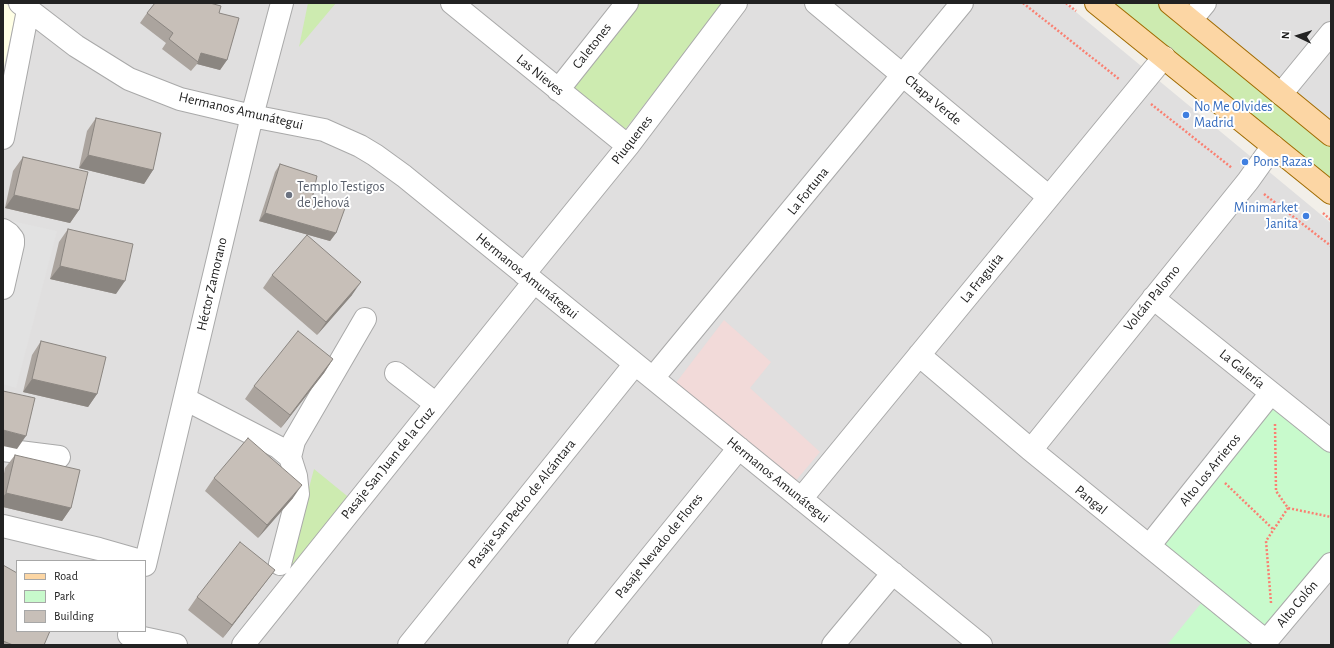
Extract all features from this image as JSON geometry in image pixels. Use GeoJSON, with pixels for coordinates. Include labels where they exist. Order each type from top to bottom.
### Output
{"type":"FeatureCollection","features":[{"type":"Feature","properties":{"kind":"main road"},"geometry":{"type":"LineString","coordinates":[[1096,3],[1331,193]]}},
{"type":"Feature","properties":{"kind":"main road"},"geometry":{"type":"LineString","coordinates":[[1170,3],[1331,135]]}},
{"type":"Feature","properties":{"kind":"street","name":"Héctor Zamorano"},"geometry":{"type":"LineString","coordinates":[[145,560],[185,399],[252,116],[282,3]]}},
{"type":"Feature","properties":{"kind":"street","name":"Las Nieves"},"geometry":{"type":"LineString","coordinates":[[452,3],[628,146]]}},
{"type":"Feature","properties":{"kind":"street","name":"Caletones"},"geometry":{"type":"LineString","coordinates":[[558,90],[626,3]]}},
{"type":"Feature","properties":{"kind":"street","name":"Piuquenes"},"geometry":{"type":"LineString","coordinates":[[529,278],[736,3]]}},
{"type":"Feature","properties":{"kind":"street","name":"Chapa Verde"},"geometry":{"type":"LineString","coordinates":[[816,3],[1049,197]]}},
{"type":"Feature","properties":{"kind":"street","name":"La Fortuna"},"geometry":{"type":"LineString","coordinates":[[653,378],[962,3]]}},
{"type":"Feature","properties":{"kind":"street"},"geometry":{"type":"LineString","coordinates":[[1191,20],[1205,3]]}},
{"type":"Feature","properties":{"kind":"street","name":"Hermanos Amunátegui"},"geometry":{"type":"LineString","coordinates":[[24,6],[76,46],[129,79],[180,99],[252,116],[324,130],[360,146],[375,155],[653,378],[981,645]]}},
{"type":"Feature","properties":{"kind":"street"},"geometry":{"type":"LineString","coordinates":[[3,138],[24,6]]}},
{"type":"Feature","properties":{"kind":"street"},"geometry":{"type":"LineString","coordinates":[[1281,94],[1331,33]]}},
{"type":"Feature","properties":{"kind":"street","name":"La Fraguita"},"geometry":{"type":"LineString","coordinates":[[801,498],[1164,57]]}},
{"type":"Feature","properties":{"kind":"street","name":"Volcán Palomo"},"geometry":{"type":"LineString","coordinates":[[1031,450],[1152,298],[1248,181],[1273,146]]}},
{"type":"Feature","properties":{"kind":"street"},"geometry":{"type":"LineString","coordinates":[[3,230],[13,239],[13,244],[3,288]]}},
{"type":"Feature","properties":{"kind":"street","name":"Pasaje San Juan de la Cruz"},"geometry":{"type":"LineString","coordinates":[[243,645],[436,404],[529,278]]}},
{"type":"Feature","properties":{"kind":"street","name":"La Galería"},"geometry":{"type":"LineString","coordinates":[[1152,298],[1331,441]]}},
{"type":"Feature","properties":{"kind":"street"},"geometry":{"type":"LineString","coordinates":[[280,564],[298,494],[296,476],[290,457],[294,441],[365,319]]}},
{"type":"Feature","properties":{"kind":"street","name":"Pangal"},"geometry":{"type":"LineString","coordinates":[[918,355],[1031,450],[1149,546],[1268,639]]}},
{"type":"Feature","properties":{"kind":"street","name":"Pasaje San Pedro de Alcántara"},"geometry":{"type":"LineString","coordinates":[[409,645],[635,364]]}},
{"type":"Feature","properties":{"kind":"street"},"geometry":{"type":"LineString","coordinates":[[396,372],[436,404]]}},
{"type":"Feature","properties":{"kind":"street","name":"Alto Los Arrieros"},"geometry":{"type":"LineString","coordinates":[[1149,546],[1209,471],[1274,395]]}},
{"type":"Feature","properties":{"kind":"street"},"geometry":{"type":"LineString","coordinates":[[185,399],[278,447],[290,457]]}},
{"type":"Feature","properties":{"kind":"street","name":"Pasaje Nevado de Flores"},"geometry":{"type":"LineString","coordinates":[[579,645],[739,448]]}},
{"type":"Feature","properties":{"kind":"street"},"geometry":{"type":"LineString","coordinates":[[3,450],[59,457]]}},
{"type":"Feature","properties":{"kind":"street"},"geometry":{"type":"LineString","coordinates":[[3,526],[99,549],[134,560]]}},
{"type":"Feature","properties":{"kind":"street","name":"Alto Colón"},"geometry":{"type":"LineString","coordinates":[[1268,639],[1331,564]]}},
{"type":"Feature","properties":{"kind":"street"},"geometry":{"type":"LineString","coordinates":[[833,645],[892,573]]}},
{"type":"Feature","properties":{"kind":"street"},"geometry":{"type":"LineString","coordinates":[[129,637],[176,645]]}},
{"type":"Feature","properties":{"kind":"path"},"geometry":{"type":"LineString","coordinates":[[1023,3],[1331,246]]}},
{"type":"Feature","properties":{"kind":"path"},"geometry":{"type":"LineString","coordinates":[[1274,395],[1276,491],[1288,508],[1331,517]]}},
{"type":"Feature","properties":{"kind":"path"},"geometry":{"type":"LineString","coordinates":[[1209,471],[1216,475],[1274,530]]}},
{"type":"Feature","properties":{"kind":"path"},"geometry":{"type":"LineString","coordinates":[[1268,639],[1272,622],[1266,541],[1288,508]]}},
{"type":"Feature","properties":{"kind":"shaded area"},"geometry":{"type":"Polygon","coordinates":[[[3,3],[1065,3],[1331,223],[1331,645],[3,645],[3,3]]]}},
{"type":"Feature","properties":{"kind":"shaded area"},"geometry":{"type":"Polygon","coordinates":[[[3,3],[16,12],[3,71],[3,3]]]}},
{"type":"Feature","properties":{"kind":"shaded area"},"geometry":{"type":"Polygon","coordinates":[[[1182,3],[1331,3],[1331,126],[1182,3]]]}},
{"type":"Feature","properties":{"kind":"shaded area"},"geometry":{"type":"Polygon","coordinates":[[[3,219],[57,231],[16,388],[3,384],[3,219]]]}},
{"type":"Feature","properties":{"kind":"shaded area"},"geometry":{"type":"Polygon","coordinates":[[[724,320],[771,362],[750,388],[820,452],[793,484],[675,384],[724,320]]]}},
{"type":"Feature","properties":{"kind":"green space"},"geometry":{"type":"Polygon","coordinates":[[[308,3],[336,3],[299,47],[308,3]]]}},
{"type":"Feature","properties":{"kind":"green space"},"geometry":{"type":"Polygon","coordinates":[[[636,3],[723,3],[620,136],[567,91],[636,3]]]}},
{"type":"Feature","properties":{"kind":"green space"},"geometry":{"type":"Polygon","coordinates":[[[1106,3],[1161,3],[1331,143],[1331,191],[1106,3]]]}},
{"type":"Feature","properties":{"kind":"green space"},"geometry":{"type":"Polygon","coordinates":[[[1274,403],[1331,450],[1331,550],[1253,645],[1167,645],[1211,591],[1157,546],[1274,403]]]}},
{"type":"Feature","properties":{"kind":"green space"},"geometry":{"type":"Polygon","coordinates":[[[314,469],[352,500],[293,576],[287,571],[314,469]]]}},
{"type":"Feature","properties":{"kind":"building"},"geometry":{"type":"Polygon","coordinates":[[[155,3],[210,3],[221,6],[219,13],[239,18],[227,60],[201,53],[198,62],[169,39],[173,33],[147,13],[155,3]]]}},
{"type":"Feature","properties":{"kind":"building"},"geometry":{"type":"Polygon","coordinates":[[[96,118],[161,133],[153,170],[88,155],[96,118]]]}},
{"type":"Feature","properties":{"kind":"building"},"geometry":{"type":"Polygon","coordinates":[[[23,157],[88,172],[79,210],[14,195],[23,157]]]}},
{"type":"Feature","properties":{"kind":"building","name":"Templo Testigos de Jehová"},"geometry":{"type":"Polygon","coordinates":[[[280,164],[317,176],[312,199],[345,208],[336,233],[265,213],[280,164]]]}},
{"type":"Feature","properties":{"kind":"building"},"geometry":{"type":"Polygon","coordinates":[[[68,229],[133,244],[125,281],[60,266],[68,229]]]}},
{"type":"Feature","properties":{"kind":"building"},"geometry":{"type":"Polygon","coordinates":[[[307,235],[361,282],[326,322],[272,275],[307,235]]]}},
{"type":"Feature","properties":{"kind":"building"},"geometry":{"type":"Polygon","coordinates":[[[298,331],[333,359],[290,415],[254,386],[298,331]]]}},
{"type":"Feature","properties":{"kind":"building"},"geometry":{"type":"Polygon","coordinates":[[[41,341],[106,357],[97,394],[32,379],[41,341]]]}},
{"type":"Feature","properties":{"kind":"building"},"geometry":{"type":"Polygon","coordinates":[[[3,391],[35,398],[26,436],[3,430],[3,391]]]}},
{"type":"Feature","properties":{"kind":"building"},"geometry":{"type":"Polygon","coordinates":[[[248,438],[302,485],[267,525],[214,478],[248,438]]]}},
{"type":"Feature","properties":{"kind":"building"},"geometry":{"type":"Polygon","coordinates":[[[15,455],[80,470],[71,508],[6,493],[15,455]]]}},
{"type":"Feature","properties":{"kind":"building"},"geometry":{"type":"Polygon","coordinates":[[[240,542],[275,570],[232,625],[197,597],[240,542]]]}},
{"type":"Feature","properties":{"kind":"building"},"geometry":{"type":"Polygon","coordinates":[[[3,565],[16,572],[16,632],[50,632],[44,645],[13,645],[3,641],[3,565]]]}},
{"type":"Feature","properties":{"kind":"place","name":"No Me Olvides Madrid"},"geometry":{"type":"Point","coordinates":[1186,115]}},
{"type":"Feature","properties":{"kind":"place","name":"Pons Razas"},"geometry":{"type":"Point","coordinates":[1245,162]}},
{"type":"Feature","properties":{"kind":"place","name":"Templo Testigos de Jehová"},"geometry":{"type":"Point","coordinates":[289,195]}},
{"type":"Feature","properties":{"kind":"place","name":"Minimarket Janita"},"geometry":{"type":"Point","coordinates":[1306,216]}}]}
